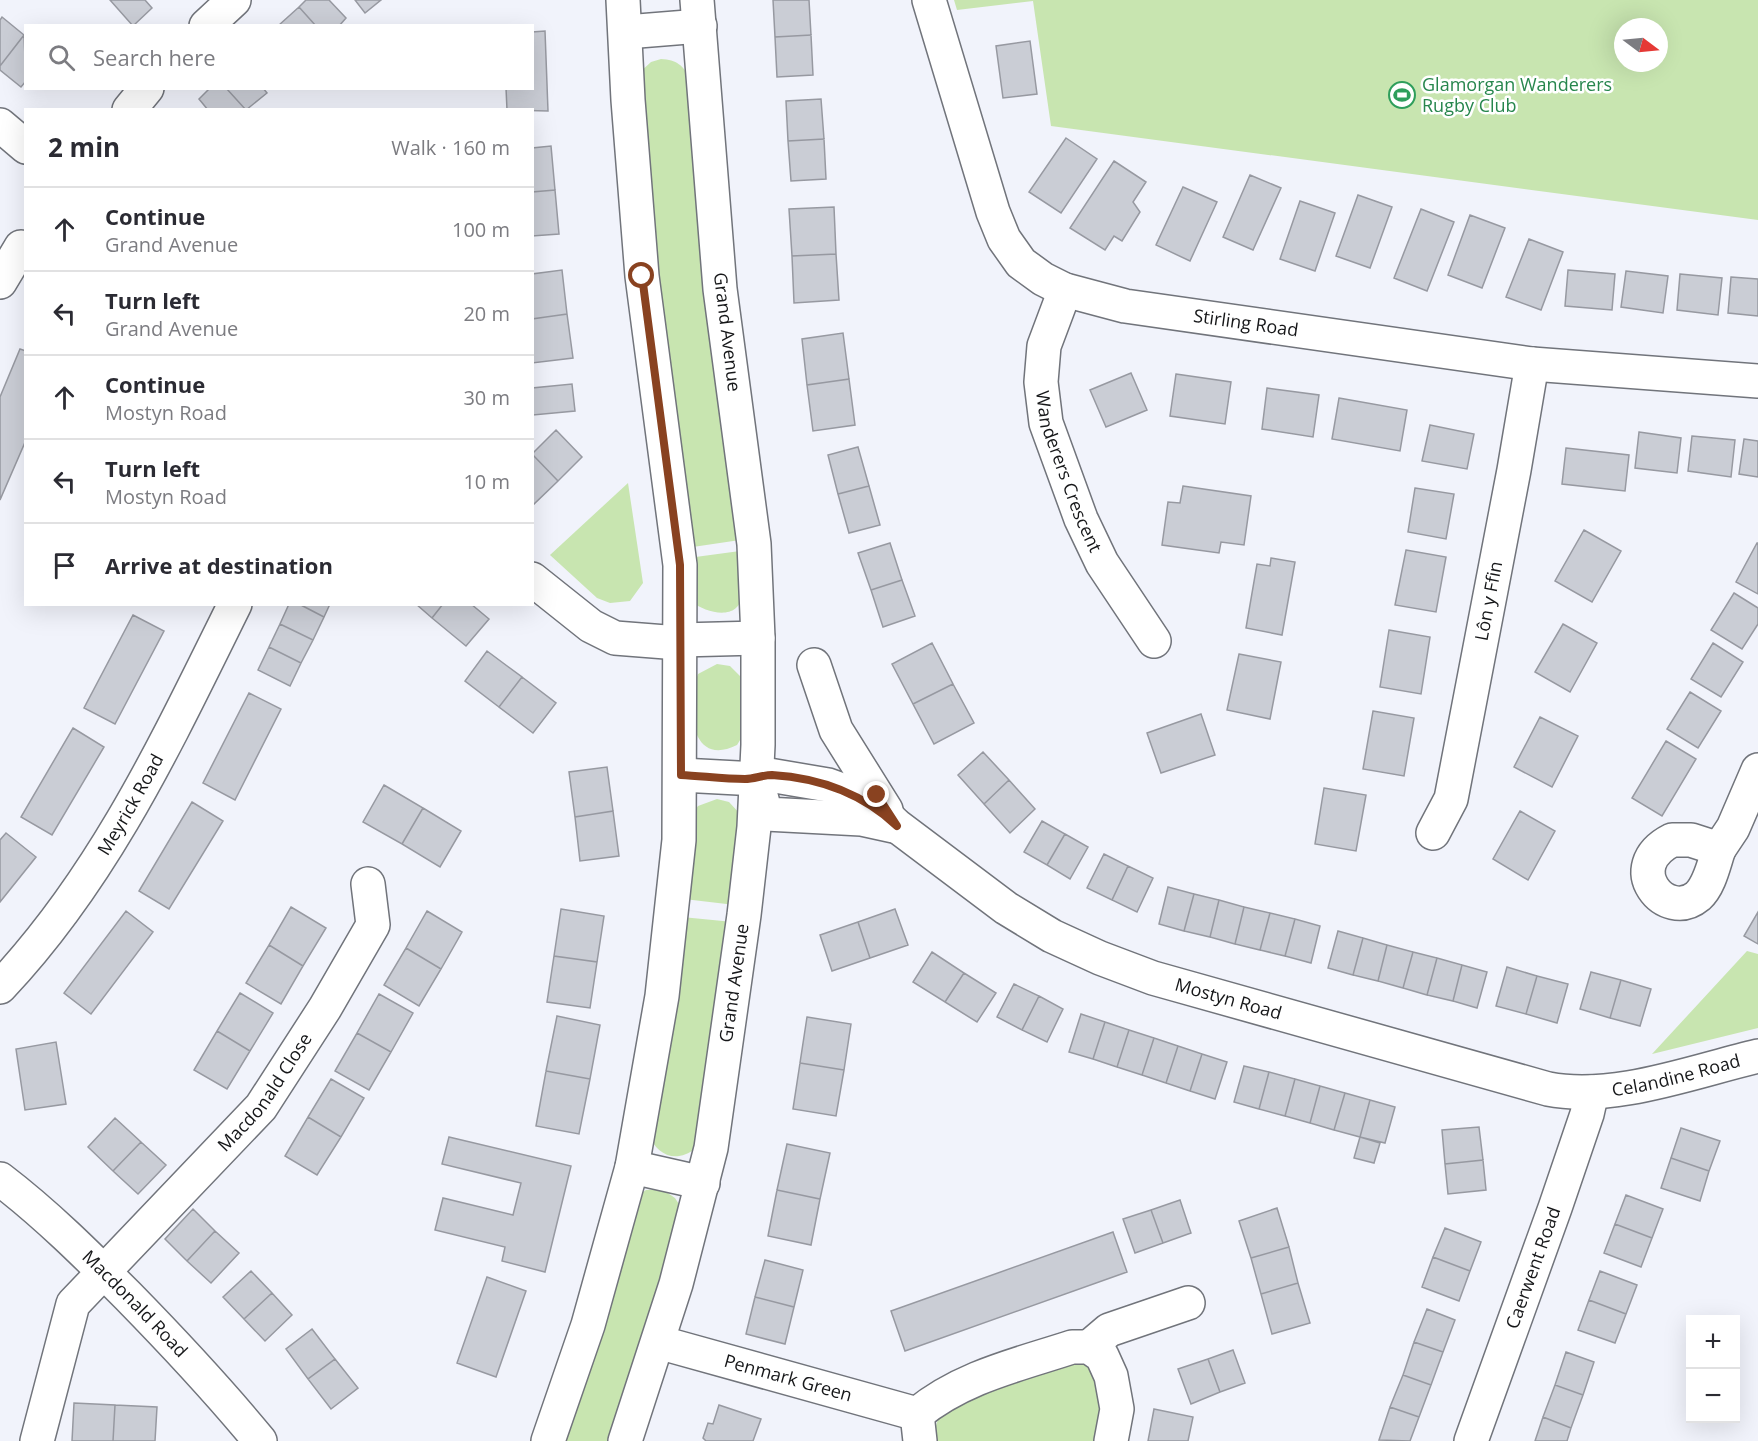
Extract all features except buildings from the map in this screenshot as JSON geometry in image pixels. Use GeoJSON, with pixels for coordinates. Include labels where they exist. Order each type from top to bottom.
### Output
{"type":"FeatureCollection","features":[{"type":"Feature","properties":{"kind":"street"},"geometry":{"type":"LineString","coordinates":[[208,24],[234,0]]}},
{"type":"Feature","properties":{"kind":"street"},"geometry":{"type":"LineString","coordinates":[[548,1441],[588,1325],[632,1167],[666,963],[676,879],[681,775],[680,565],[638,234],[623,0]]}},
{"type":"Feature","properties":{"kind":"street","name":"Stirling Road"},"geometry":{"type":"LineString","coordinates":[[929,0],[993,212],[1004,239],[1021,263],[1043,279],[1065,290],[1125,306],[1532,364],[1758,381]]}},
{"type":"Feature","properties":{"kind":"street","name":"Grand Avenue"},"geometry":{"type":"LineString","coordinates":[[625,1441],[658,1342],[711,1148],[744,915],[757,779],[759,638],[754,544],[719,278],[698,13],[626,32]]}},
{"type":"Feature","properties":{"kind":"street"},"geometry":{"type":"LineString","coordinates":[[131,108],[145,90]]}},
{"type":"Feature","properties":{"kind":"street"},"geometry":{"type":"LineString","coordinates":[[0,125],[24,145]]}},
{"type":"Feature","properties":{"kind":"street"},"geometry":{"type":"LineString","coordinates":[[0,282],[21,247]]}},
{"type":"Feature","properties":{"kind":"street","name":"Wanderers Crescent"},"geometry":{"type":"LineString","coordinates":[[1065,290],[1044,346],[1041,382],[1046,423],[1081,519],[1102,563],[1154,641]]}},
{"type":"Feature","properties":{"kind":"street","name":"Lôn y Ffin"},"geometry":{"type":"LineString","coordinates":[[1433,833],[1451,799],[1532,364]]}},
{"type":"Feature","properties":{"kind":"street"},"geometry":{"type":"LineString","coordinates":[[534,581],[603,634],[634,642],[759,638]]}},
{"type":"Feature","properties":{"kind":"street","name":"Meyrick Road"},"geometry":{"type":"LineString","coordinates":[[0,987],[54,924],[107,849],[146,782],[234,606]]}},
{"type":"Feature","properties":{"kind":"street","name":"Mostyn Road"},"geometry":{"type":"LineString","coordinates":[[814,665],[836,730],[897,826]]}},
{"type":"Feature","properties":{"kind":"street"},"geometry":{"type":"LineString","coordinates":[[1719,849],[1732,828],[1758,770]]}},
{"type":"Feature","properties":{"kind":"street"},"geometry":{"type":"LineString","coordinates":[[681,775],[757,779]]}},
{"type":"Feature","properties":{"kind":"street","name":"Mostyn Road"},"geometry":{"type":"LineString","coordinates":[[757,779],[769,775],[828,785],[854,794],[877,807],[897,826],[1006,908],[1052,936],[1110,962],[1153,978],[1548,1089],[1573,1094],[1592,1092]]}},
{"type":"Feature","properties":{"kind":"street","name":"Macdonald Close"},"geometry":{"type":"LineString","coordinates":[[37,1441],[73,1304],[234,1138],[261,1107],[373,925],[368,884]]}},
{"type":"Feature","properties":{"kind":"street","name":"Celandine Road"},"geometry":{"type":"LineString","coordinates":[[1592,1092],[1630,1087],[1758,1056]]}},
{"type":"Feature","properties":{"kind":"street","name":"Caerwent Road"},"geometry":{"type":"LineString","coordinates":[[1471,1441],[1555,1208],[1587,1114],[1592,1092]]}},
{"type":"Feature","properties":{"kind":"street"},"geometry":{"type":"LineString","coordinates":[[632,1167],[703,1183]]}},
{"type":"Feature","properties":{"kind":"street","name":"Macdonald Road"},"geometry":{"type":"LineString","coordinates":[[0,1179],[62,1231],[104,1272],[195,1364],[260,1441]]}},
{"type":"Feature","properties":{"kind":"street","name":"Penmark Green"},"geometry":{"type":"LineString","coordinates":[[658,1342],[919,1427],[938,1396],[959,1385],[1072,1347],[1089,1347],[1109,1330],[1188,1303]]}},
{"type":"Feature","properties":{"kind":"street"},"geometry":{"type":"LineString","coordinates":[[1089,1347],[1102,1356],[1116,1394],[1118,1409],[1111,1441]]}},
{"type":"Feature","properties":{"kind":"green space","name":"Glamorgan Wanderers Rugby Club"},"geometry":{"type":"Polygon","coordinates":[[[954,0],[1758,0],[1758,220],[1051,126],[1033,1],[957,10],[954,0]]]}},
{"type":"Feature","properties":{"kind":"green space"},"geometry":{"type":"Polygon","coordinates":[[[661,59],[679,64],[690,79],[740,540],[686,548],[666,383],[639,73],[651,62],[661,59]]]}},
{"type":"Feature","properties":{"kind":"green space"},"geometry":{"type":"Polygon","coordinates":[[[628,483],[643,583],[630,601],[610,603],[597,598],[550,555],[628,483]]]}},
{"type":"Feature","properties":{"kind":"green space"},"geometry":{"type":"Polygon","coordinates":[[[740,551],[742,594],[740,603],[735,609],[722,613],[713,612],[692,602],[688,558],[740,551]]]}},
{"type":"Feature","properties":{"kind":"green space"},"geometry":{"type":"Polygon","coordinates":[[[717,664],[730,666],[745,681],[745,732],[737,745],[721,750],[709,748],[700,741],[692,716],[694,686],[698,674],[717,664]]]}},
{"type":"Feature","properties":{"kind":"green space"},"geometry":{"type":"Polygon","coordinates":[[[717,799],[729,802],[742,816],[735,905],[684,899],[691,816],[698,806],[717,799]]]}},
{"type":"Feature","properties":{"kind":"green space"},"geometry":{"type":"Polygon","coordinates":[[[682,917],[733,922],[696,1148],[681,1156],[674,1156],[656,1147],[648,1133],[682,917]]]}},
{"type":"Feature","properties":{"kind":"green space"},"geometry":{"type":"Polygon","coordinates":[[[1747,951],[1758,954],[1758,1028],[1652,1054],[1747,951]]]}},
{"type":"Feature","properties":{"kind":"green space"},"geometry":{"type":"Polygon","coordinates":[[[662,1189],[675,1198],[682,1209],[613,1441],[558,1441],[634,1198],[646,1190],[662,1189]]]}},
{"type":"Feature","properties":{"kind":"green space"},"geometry":{"type":"Polygon","coordinates":[[[1060,1360],[1092,1364],[1105,1398],[1097,1441],[932,1441],[937,1422],[947,1405],[1060,1360]]]}},
{"type":"Feature","properties":{"kind":"place","name":"Glamorgan Wanderers Rugby Club"},"geometry":{"type":"Point","coordinates":[1402,95]}},
{"type":"Feature","properties":{"kind":"route"},"geometry":{"type":"LineString","coordinates":[[642,276],[680,565],[681,775],[742,779],[757,779],[769,775],[828,785],[854,794],[877,807],[897,826],[877,795]]}}]}
